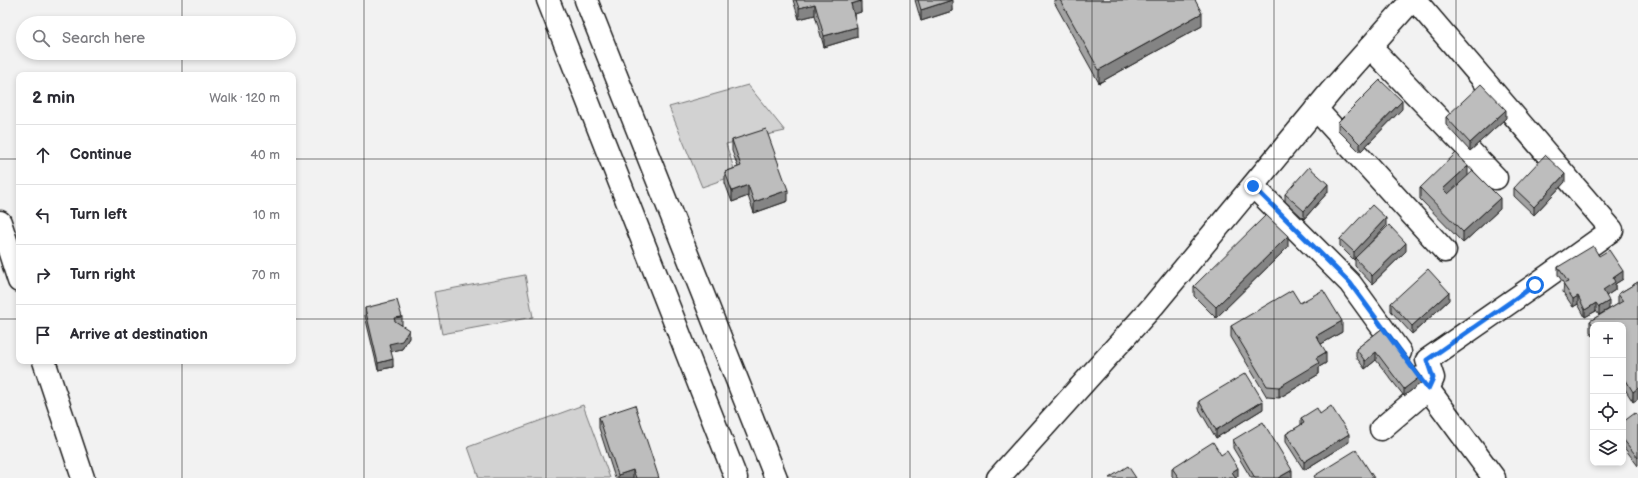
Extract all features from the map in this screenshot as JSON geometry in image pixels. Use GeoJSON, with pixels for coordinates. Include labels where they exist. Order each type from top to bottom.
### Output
{"type":"FeatureCollection","features":[{"type":"Feature","properties":{"kind":"street"},"geometry":{"type":"LineString","coordinates":[[548,0],[736,478]]}},
{"type":"Feature","properties":{"kind":"street"},"geometry":{"type":"LineString","coordinates":[[586,0],[776,478]]}},
{"type":"Feature","properties":{"kind":"street"},"geometry":{"type":"LineString","coordinates":[[998,478],[1154,306],[1316,109],[1370,47],[1414,0],[1612,230],[1427,360],[1433,378],[1428,389],[1381,429]]}},
{"type":"Feature","properties":{"kind":"street"},"geometry":{"type":"LineString","coordinates":[[1370,47],[1496,178]]}},
{"type":"Feature","properties":{"kind":"street"},"geometry":{"type":"LineString","coordinates":[[1316,109],[1445,251]]}},
{"type":"Feature","properties":{"kind":"street"},"geometry":{"type":"LineString","coordinates":[[1253,186],[1350,283],[1494,478]]}},
{"type":"Feature","properties":{"kind":"street"},"geometry":{"type":"LineString","coordinates":[[0,222],[16,272]]}},
{"type":"Feature","properties":{"kind":"street"},"geometry":{"type":"LineString","coordinates":[[45,364],[83,478]]}},
{"type":"Feature","properties":{"kind":"shaded area"},"geometry":{"type":"Polygon","coordinates":[[[748,85],[785,131],[726,144],[736,175],[702,187],[669,107],[748,85]]]}},
{"type":"Feature","properties":{"kind":"shaded area"},"geometry":{"type":"Polygon","coordinates":[[[525,275],[533,317],[442,334],[434,292],[525,275]]]}},
{"type":"Feature","properties":{"kind":"shaded area"},"geometry":{"type":"Polygon","coordinates":[[[583,405],[610,478],[479,478],[468,447],[583,405]]]}},
{"type":"Feature","properties":{"kind":"building"},"geometry":{"type":"Polygon","coordinates":[[[796,0],[860,0],[861,1],[851,4],[857,27],[824,36],[815,4],[799,8],[796,0]]]}},
{"type":"Feature","properties":{"kind":"building"},"geometry":{"type":"Polygon","coordinates":[[[918,0],[952,0],[921,10],[918,0]]]}},
{"type":"Feature","properties":{"kind":"building"},"geometry":{"type":"Polygon","coordinates":[[[1060,0],[1195,0],[1202,13],[1099,70],[1060,0]]]}},
{"type":"Feature","properties":{"kind":"building"},"geometry":{"type":"Polygon","coordinates":[[[1380,80],[1402,101],[1360,144],[1338,122],[1380,80]]]}},
{"type":"Feature","properties":{"kind":"building"},"geometry":{"type":"Polygon","coordinates":[[[1481,84],[1506,110],[1470,143],[1446,117],[1481,84]]]}},
{"type":"Feature","properties":{"kind":"building"},"geometry":{"type":"Polygon","coordinates":[[[766,129],[788,190],[754,202],[748,185],[732,191],[725,172],[741,166],[732,140],[766,129]]]}},
{"type":"Feature","properties":{"kind":"building"},"geometry":{"type":"Polygon","coordinates":[[[1456,153],[1468,166],[1443,189],[1448,194],[1473,171],[1500,198],[1463,232],[1420,188],[1456,153]]]}},
{"type":"Feature","properties":{"kind":"building"},"geometry":{"type":"Polygon","coordinates":[[[1545,155],[1565,174],[1534,207],[1514,188],[1545,155]]]}},
{"type":"Feature","properties":{"kind":"building"},"geometry":{"type":"Polygon","coordinates":[[[1309,167],[1328,184],[1304,211],[1285,194],[1309,167]]]}},
{"type":"Feature","properties":{"kind":"building"},"geometry":{"type":"Polygon","coordinates":[[[1372,205],[1386,218],[1354,252],[1340,239],[1372,205]]]}},
{"type":"Feature","properties":{"kind":"building"},"geometry":{"type":"Polygon","coordinates":[[[1266,215],[1288,236],[1216,307],[1194,286],[1266,215]]]}},
{"type":"Feature","properties":{"kind":"building"},"geometry":{"type":"Polygon","coordinates":[[[1389,225],[1406,243],[1372,276],[1355,258],[1389,225]]]}},
{"type":"Feature","properties":{"kind":"building"},"geometry":{"type":"Polygon","coordinates":[[[1593,246],[1599,256],[1609,250],[1623,271],[1613,278],[1615,282],[1603,290],[1609,301],[1599,307],[1596,303],[1585,310],[1578,296],[1573,299],[1563,284],[1568,282],[1558,267],[1593,246]]]}},
{"type":"Feature","properties":{"kind":"building"},"geometry":{"type":"Polygon","coordinates":[[[1428,269],[1449,292],[1412,326],[1391,303],[1428,269]]]}},
{"type":"Feature","properties":{"kind":"building"},"geometry":{"type":"Polygon","coordinates":[[[1638,282],[1638,388],[1633,392],[1626,380],[1626,322],[1590,321],[1623,301],[1618,294],[1638,282]]]}},
{"type":"Feature","properties":{"kind":"building"},"geometry":{"type":"Polygon","coordinates":[[[1292,290],[1300,303],[1323,290],[1342,321],[1316,336],[1326,352],[1316,358],[1319,363],[1279,387],[1267,386],[1231,326],[1292,290]]]}},
{"type":"Feature","properties":{"kind":"building"},"geometry":{"type":"Polygon","coordinates":[[[397,300],[402,317],[394,318],[395,321],[409,330],[402,341],[389,344],[393,359],[378,363],[365,308],[397,300]]]}},
{"type":"Feature","properties":{"kind":"building"},"geometry":{"type":"Polygon","coordinates":[[[1384,327],[1421,376],[1404,389],[1376,352],[1365,361],[1356,349],[1384,327]]]}},
{"type":"Feature","properties":{"kind":"building"},"geometry":{"type":"Polygon","coordinates":[[[1246,373],[1263,401],[1216,430],[1199,401],[1246,373]]]}},
{"type":"Feature","properties":{"kind":"building"},"geometry":{"type":"Polygon","coordinates":[[[635,405],[659,478],[636,478],[633,470],[618,475],[599,417],[635,405]]]}},
{"type":"Feature","properties":{"kind":"building"},"geometry":{"type":"Polygon","coordinates":[[[1331,406],[1349,434],[1304,462],[1286,434],[1304,423],[1301,418],[1317,408],[1320,414],[1331,406]]]}},
{"type":"Feature","properties":{"kind":"building"},"geometry":{"type":"Polygon","coordinates":[[[1635,413],[1638,416],[1638,458],[1626,443],[1626,420],[1635,413]]]}},
{"type":"Feature","properties":{"kind":"building"},"geometry":{"type":"Polygon","coordinates":[[[1263,422],[1292,470],[1278,478],[1255,478],[1233,440],[1263,422]]]}},
{"type":"Feature","properties":{"kind":"building"},"geometry":{"type":"Polygon","coordinates":[[[1213,442],[1221,455],[1227,451],[1238,468],[1232,472],[1236,478],[1179,478],[1172,468],[1213,442]]]}},
{"type":"Feature","properties":{"kind":"building"},"geometry":{"type":"Polygon","coordinates":[[[1356,450],[1374,478],[1315,478],[1314,476],[1356,450]]]}},
{"type":"Feature","properties":{"kind":"building"},"geometry":{"type":"Polygon","coordinates":[[[1128,466],[1136,478],[1109,478],[1128,466]]]}},
{"type":"Feature","properties":{"kind":"route"},"geometry":{"type":"LineString","coordinates":[[1253,186],[1350,283],[1428,389],[1433,378],[1427,360],[1535,285]]}}]}
